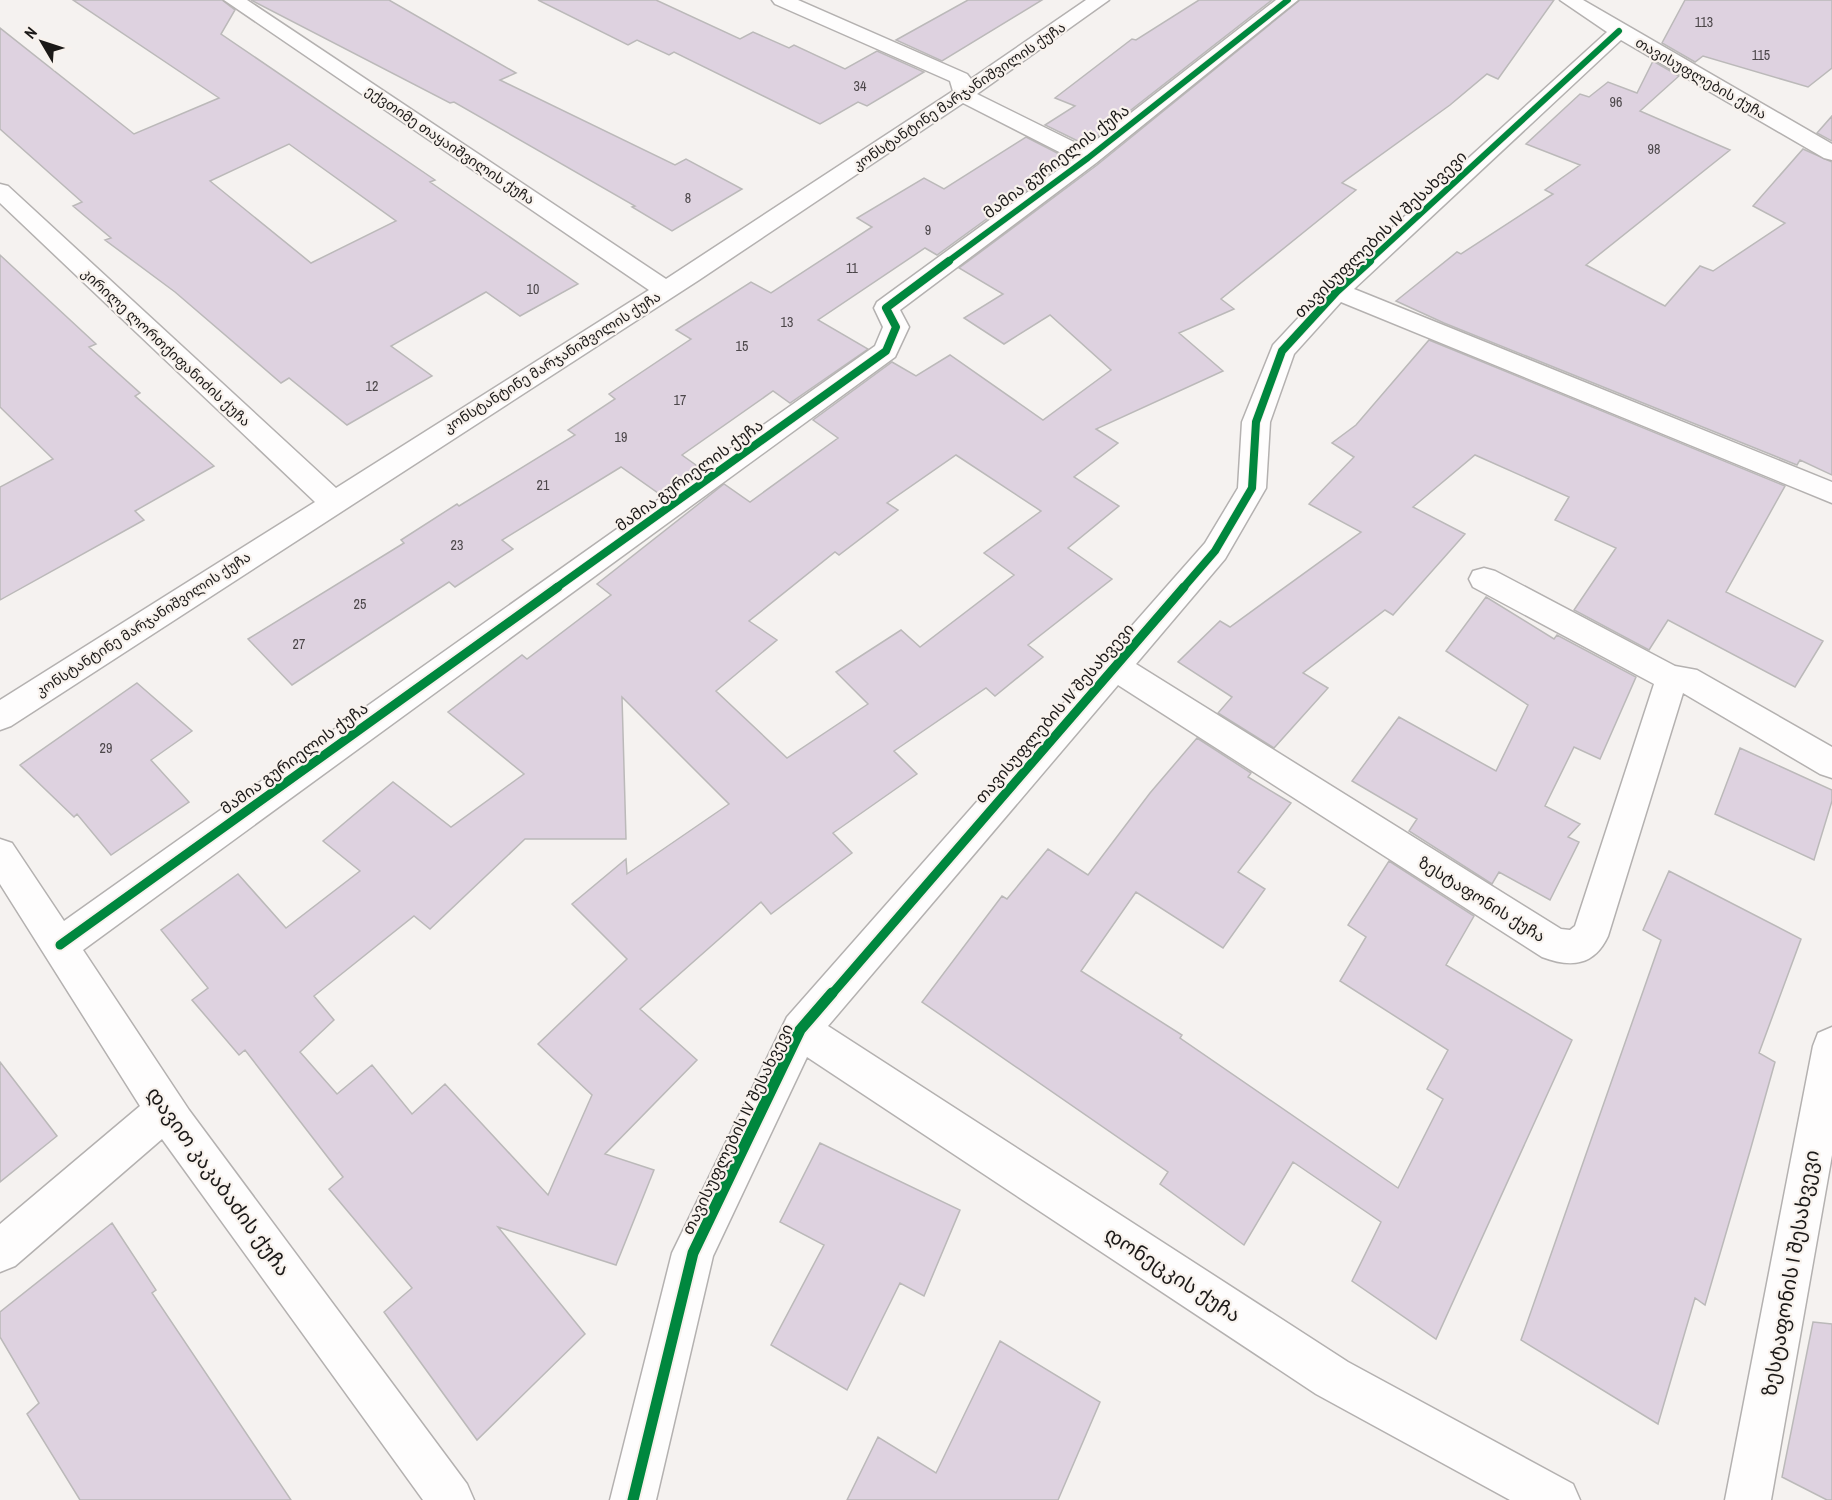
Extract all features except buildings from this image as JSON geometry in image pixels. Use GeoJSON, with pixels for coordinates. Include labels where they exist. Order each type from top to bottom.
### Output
{"type":"FeatureCollection","features":[{"type":"Feature","properties":{"kind":"street","name":"ექვთიმე თაყაიშვილის ქუჩა"},"geometry":{"type":"LineString","coordinates":[[234,0],[665,290]]}},
{"type":"Feature","properties":{"kind":"street"},"geometry":{"type":"LineString","coordinates":[[782,0],[960,78],[964,95],[1088,158]]}},
{"type":"Feature","properties":{"kind":"street","name":"კონსტანტინე მარჯანიშვილის ქუჩა"},"geometry":{"type":"LineString","coordinates":[[0,717],[665,290],[964,95],[1100,0]]}},
{"type":"Feature","properties":{"kind":"street","name":"მამია გურიელის ქუჩა"},"geometry":{"type":"LineString","coordinates":[[60,945],[886,351],[896,327],[886,308],[1088,158],[1288,0]]}},
{"type":"Feature","properties":{"kind":"street","name":"თავისუფლების ქუჩა"},"geometry":{"type":"LineString","coordinates":[[1570,0],[1619,31],[1832,153]]}},
{"type":"Feature","properties":{"kind":"street","name":"თავისუფლების IV შესახვევი"},"geometry":{"type":"LineString","coordinates":[[633,1500],[693,1253],[801,1030],[1215,551],[1252,488],[1256,422],[1282,351],[1337,291],[1619,31]]}},
{"type":"Feature","properties":{"kind":"street","name":"კირილე ლორთქიფანიძის ქუჩა"},"geometry":{"type":"LineString","coordinates":[[0,192],[333,502]]}},
{"type":"Feature","properties":{"kind":"street","name":"თავისუფლების IV შესახვევი"},"geometry":{"type":"LineString","coordinates":[[1337,291],[1832,493]]}},
{"type":"Feature","properties":{"kind":"street"},"geometry":{"type":"LineString","coordinates":[[1484,579],[1672,680],[1679,677],[1686,679],[1832,764]]}},
{"type":"Feature","properties":{"kind":"street","name":"ზესტაფონის ქუჩა"},"geometry":{"type":"LineString","coordinates":[[1114,666],[1555,945],[1577,948],[1590,936],[1672,680]]}},
{"type":"Feature","properties":{"kind":"street","name":"დავით კაკაბაძის ქუჩა"},"geometry":{"type":"LineString","coordinates":[[0,854],[166,1110],[451,1500]]}},
{"type":"Feature","properties":{"kind":"street","name":"დონეცკის ქუჩა"},"geometry":{"type":"LineString","coordinates":[[801,1030],[1332,1378],[1557,1500]]}},
{"type":"Feature","properties":{"kind":"street","name":"ზესტაფონის I შესახვევი"},"geometry":{"type":"LineString","coordinates":[[1748,1500],[1832,1046]]}},
{"type":"Feature","properties":{"kind":"street"},"geometry":{"type":"LineString","coordinates":[[0,1251],[166,1110]]}},
{"type":"Feature","properties":{"kind":"cycle path"},"geometry":{"type":"LineString","coordinates":[[60,945],[886,351],[896,327],[886,308],[1088,158],[1288,0]]}},
{"type":"Feature","properties":{"kind":"cycle path"},"geometry":{"type":"LineString","coordinates":[[633,1500],[693,1253],[800,1030],[1215,551],[1252,488],[1256,422],[1282,351],[1337,291],[1619,31]]}}]}
